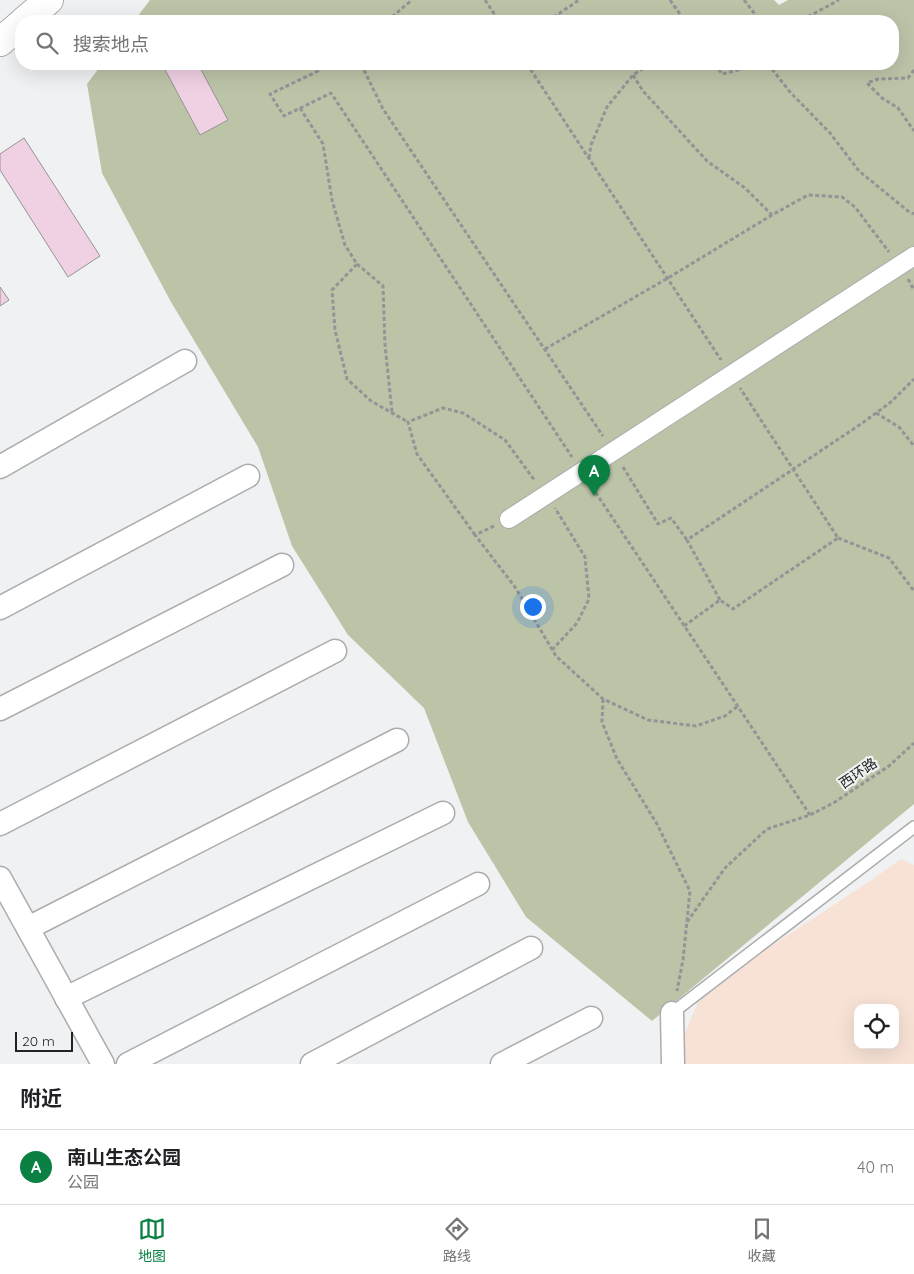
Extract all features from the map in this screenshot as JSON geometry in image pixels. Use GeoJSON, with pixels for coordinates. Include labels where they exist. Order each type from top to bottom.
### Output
{"type":"FeatureCollection","features":[{"type":"Feature","properties":{"kind":"street"},"geometry":{"type":"LineString","coordinates":[[31,15],[49,0]]}},
{"type":"Feature","properties":{"kind":"street"},"geometry":{"type":"LineString","coordinates":[[0,42],[15,29]]}},
{"type":"Feature","properties":{"kind":"street"},"geometry":{"type":"LineString","coordinates":[[509,519],[907,261]]}},
{"type":"Feature","properties":{"kind":"street"},"geometry":{"type":"LineString","coordinates":[[0,466],[185,361]]}},
{"type":"Feature","properties":{"kind":"street"},"geometry":{"type":"LineString","coordinates":[[0,608],[248,476]]}},
{"type":"Feature","properties":{"kind":"street"},"geometry":{"type":"LineString","coordinates":[[0,709],[282,565]]}},
{"type":"Feature","properties":{"kind":"street"},"geometry":{"type":"LineString","coordinates":[[0,824],[335,651]]}},
{"type":"Feature","properties":{"kind":"street"},"geometry":{"type":"LineString","coordinates":[[28,928],[397,740]]}},
{"type":"Feature","properties":{"kind":"street"},"geometry":{"type":"LineString","coordinates":[[66,998],[443,813]]}},
{"type":"Feature","properties":{"kind":"street"},"geometry":{"type":"LineString","coordinates":[[0,878],[103,1064]]}},
{"type":"Feature","properties":{"kind":"street"},"geometry":{"type":"LineString","coordinates":[[128,1064],[478,884]]}},
{"type":"Feature","properties":{"kind":"street"},"geometry":{"type":"LineString","coordinates":[[312,1064],[531,948]]}},
{"type":"Feature","properties":{"kind":"street"},"geometry":{"type":"LineString","coordinates":[[672,1013],[673,1064]]}},
{"type":"Feature","properties":{"kind":"street"},"geometry":{"type":"LineString","coordinates":[[502,1064],[590,1018]]}},
{"type":"Feature","properties":{"kind":"lane"},"geometry":{"type":"LineString","coordinates":[[672,1013],[914,827]]}},
{"type":"Feature","properties":{"kind":"path"},"geometry":{"type":"LineString","coordinates":[[394,15],[412,0]]}},
{"type":"Feature","properties":{"kind":"path"},"geometry":{"type":"LineString","coordinates":[[485,0],[495,15]]}},
{"type":"Feature","properties":{"kind":"path"},"geometry":{"type":"LineString","coordinates":[[557,15],[580,0]]}},
{"type":"Feature","properties":{"kind":"path"},"geometry":{"type":"LineString","coordinates":[[670,0],[681,15]]}},
{"type":"Feature","properties":{"kind":"path"},"geometry":{"type":"LineString","coordinates":[[744,0],[756,15]]}},
{"type":"Feature","properties":{"kind":"path"},"geometry":{"type":"LineString","coordinates":[[811,15],[839,0]]}},
{"type":"Feature","properties":{"kind":"path"},"geometry":{"type":"LineString","coordinates":[[318,70],[270,94],[284,116],[331,93],[810,815]]}},
{"type":"Feature","properties":{"kind":"path"},"geometry":{"type":"LineString","coordinates":[[364,70],[383,110],[613,451],[658,524],[671,518],[687,540],[720,600]]}},
{"type":"Feature","properties":{"kind":"path"},"geometry":{"type":"LineString","coordinates":[[589,158],[591,145],[607,108],[632,75],[640,70]]}},
{"type":"Feature","properties":{"kind":"path"},"geometry":{"type":"LineString","coordinates":[[719,70],[722,74],[738,70]]}},
{"type":"Feature","properties":{"kind":"path"},"geometry":{"type":"LineString","coordinates":[[773,70],[790,92],[830,133],[859,171],[914,214]]}},
{"type":"Feature","properties":{"kind":"path"},"geometry":{"type":"LineString","coordinates":[[914,70],[908,78],[878,79],[867,83],[882,98],[898,108],[914,131]]}},
{"type":"Feature","properties":{"kind":"path"},"geometry":{"type":"LineString","coordinates":[[632,75],[643,91],[707,160],[745,188],[772,215]]}},
{"type":"Feature","properties":{"kind":"path"},"geometry":{"type":"LineString","coordinates":[[300,108],[323,144],[332,200],[345,245],[357,264],[383,286],[385,346],[392,412]]}},
{"type":"Feature","properties":{"kind":"path"},"geometry":{"type":"LineString","coordinates":[[545,349],[808,195],[842,197],[855,207],[907,261]]}},
{"type":"Feature","properties":{"kind":"path"},"geometry":{"type":"LineString","coordinates":[[357,264],[332,290],[335,330],[347,379],[371,401],[408,422]]}},
{"type":"Feature","properties":{"kind":"path"},"geometry":{"type":"LineString","coordinates":[[687,540],[861,424],[891,402],[914,379]]}},
{"type":"Feature","properties":{"kind":"path"},"geometry":{"type":"LineString","coordinates":[[876,413],[899,427],[914,446]]}},
{"type":"Feature","properties":{"kind":"path"},"geometry":{"type":"LineString","coordinates":[[509,519],[475,535],[515,587],[556,656],[603,699],[648,720],[696,726],[725,716],[738,706]]}},
{"type":"Feature","properties":{"kind":"path"},"geometry":{"type":"LineString","coordinates":[[838,538],[890,558],[914,591]]}},
{"type":"Feature","properties":{"kind":"path"},"geometry":{"type":"LineString","coordinates":[[603,699],[602,722],[617,759],[657,824],[690,891],[683,960],[672,1013]]}},
{"type":"Feature","properties":{"kind":"path","name":"西环路"},"geometry":{"type":"LineString","coordinates":[[687,922],[725,868],[767,829],[810,815],[835,802],[889,766],[914,743]]}},
{"type":"Feature","properties":{"kind":"shaded area"},"geometry":{"type":"Polygon","coordinates":[[[901,859],[914,865],[914,1064],[672,1064],[702,992],[901,859]]]}},
{"type":"Feature","properties":{"kind":"green space"},"geometry":{"type":"Polygon","coordinates":[[[150,0],[774,0],[779,5],[788,0],[914,0],[914,804],[652,1021],[526,917],[468,822],[424,708],[348,635],[292,546],[258,447],[171,302],[102,173],[87,84],[98,70],[899,70],[899,15],[139,15],[150,0]]]}},
{"type":"Feature","properties":{"kind":"building"},"geometry":{"type":"Polygon","coordinates":[[[165,70],[201,70],[228,120],[200,135],[165,70]]]}},
{"type":"Feature","properties":{"kind":"building"},"geometry":{"type":"Polygon","coordinates":[[[24,138],[100,256],[68,277],[0,170],[0,154],[24,138]]]}},
{"type":"Feature","properties":{"kind":"building"},"geometry":{"type":"Polygon","coordinates":[[[0,287],[9,300],[0,306],[0,287]]]}},
{"type":"Feature","properties":{"kind":"place","name":"南山生态公园"},"geometry":{"type":"Point","coordinates":[594,496]}}]}
